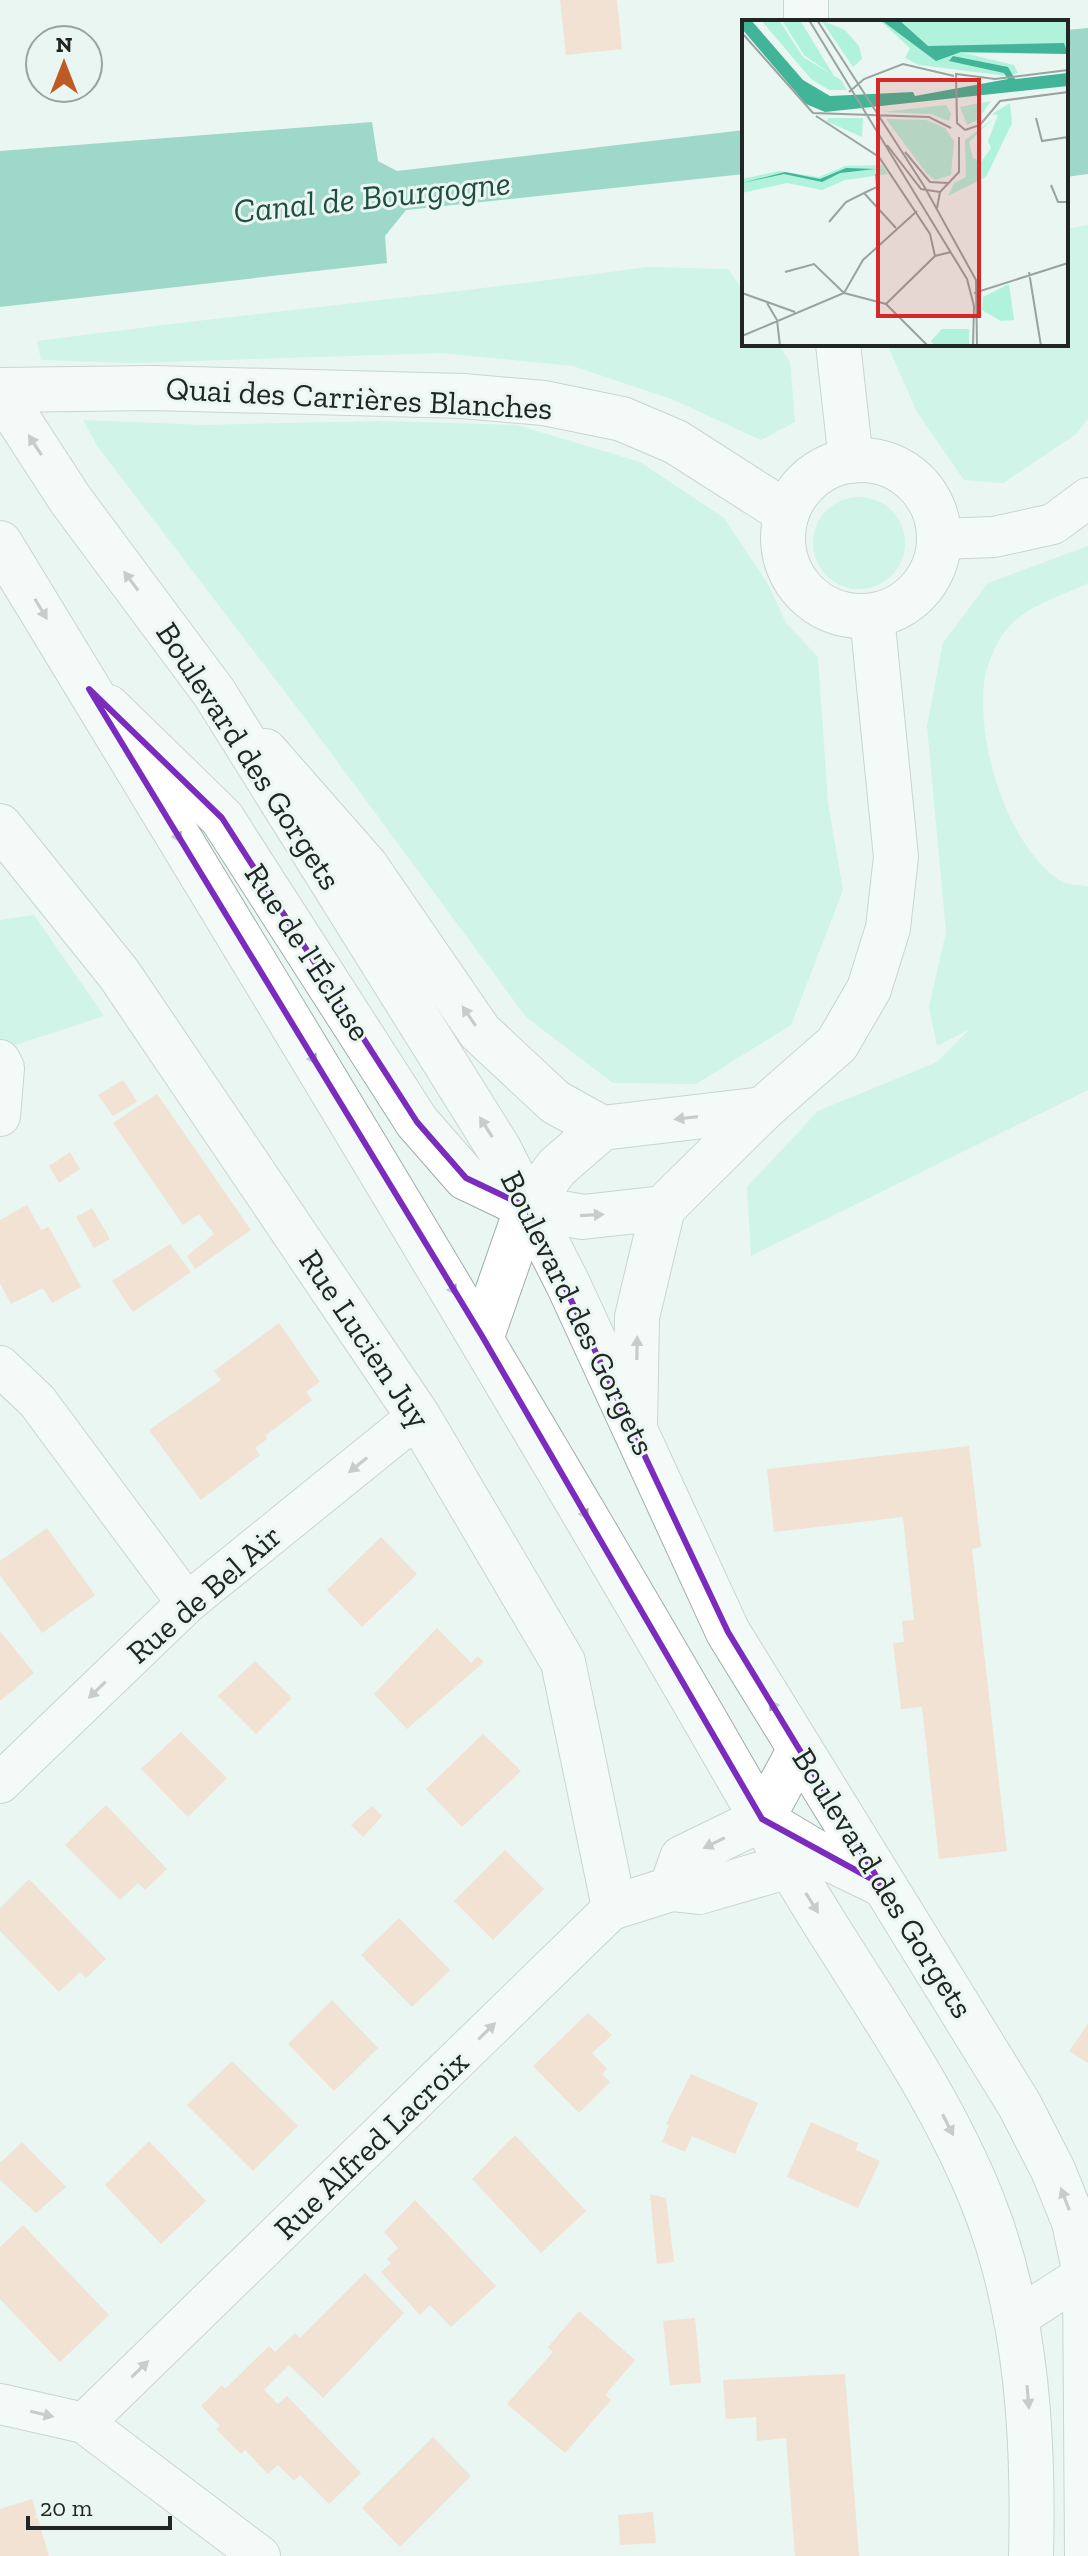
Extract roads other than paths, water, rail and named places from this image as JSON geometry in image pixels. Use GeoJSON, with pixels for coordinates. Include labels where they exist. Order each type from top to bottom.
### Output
{"type":"FeatureCollection","features":[{"type":"Feature","properties":{"kind":"street"},"geometry":{"type":"LineString","coordinates":[[838,346],[851,461]]}},
{"type":"Feature","properties":{"kind":"street","name":"Quai des Carrières Blanches"},"geometry":{"type":"LineString","coordinates":[[0,390],[153,388],[463,396],[544,403],[622,419],[676,442],[787,513]]}},
{"type":"Feature","properties":{"kind":"street","name":"Boulevard des Gorgets"},"geometry":{"type":"LineString","coordinates":[[0,390],[70,499],[215,694],[499,1149],[568,1284],[728,1632],[1019,2104],[1064,2196],[1086,2273],[1087,2556]]}},
{"type":"Feature","properties":{"kind":"street"},"geometry":{"type":"LineString","coordinates":[[866,460],[891,465],[913,480],[929,499],[938,523],[939,539],[932,573],[917,594],[896,609],[872,616],[845,615],[820,605],[800,588],[787,565],[782,539],[787,513],[798,491],[817,473],[851,461],[866,460]]}},
{"type":"Feature","properties":{"kind":"street"},"geometry":{"type":"LineString","coordinates":[[939,539],[994,537],[1053,524],[1088,498]]}},
{"type":"Feature","properties":{"kind":"street"},"geometry":{"type":"LineString","coordinates":[[0,543],[482,1336],[789,1866],[936,2102],[962,2154],[995,2237],[1014,2320],[1027,2385],[1032,2449],[1031,2556]]}},
{"type":"Feature","properties":{"kind":"street"},"geometry":{"type":"LineString","coordinates":[[635,1426],[637,1317],[663,1208],[763,1109],[837,1044],[869,989],[888,928],[896,857],[872,616]]}},
{"type":"Feature","properties":{"kind":"street","name":"Rue de l'Écluse"},"geometry":{"type":"LineString","coordinates":[[89,689],[222,818],[417,1122],[466,1178],[527,1207],[583,1217],[663,1208]]}},
{"type":"Feature","properties":{"kind":"street"},"geometry":{"type":"LineString","coordinates":[[215,694],[366,866],[480,1032],[555,1102],[602,1128]]}},
{"type":"Feature","properties":{"kind":"street","name":"Rue Lucien Juy"},"geometry":{"type":"LineString","coordinates":[[0,826],[119,974],[418,1416],[563,1662],[614,1907]]}},
{"type":"Feature","properties":{"kind":"street"},"geometry":{"type":"LineString","coordinates":[[0,1060],[4,1068],[0,1116]]}},
{"type":"Feature","properties":{"kind":"street"},"geometry":{"type":"LineString","coordinates":[[482,1336],[527,1207],[557,1167],[602,1128],[763,1109]]}},
{"type":"Feature","properties":{"kind":"street"},"geometry":{"type":"LineString","coordinates":[[0,1366],[37,1401],[187,1603]]}},
{"type":"Feature","properties":{"kind":"street","name":"Rue de Bel Air"},"geometry":{"type":"LineString","coordinates":[[0,1783],[187,1603],[418,1416]]}},
{"type":"Feature","properties":{"kind":"street"},"geometry":{"type":"LineString","coordinates":[[671,1889],[682,1858],[762,1819],[800,1749]]}},
{"type":"Feature","properties":{"kind":"street"},"geometry":{"type":"LineString","coordinates":[[762,1819],[819,1854],[881,1884]]}},
{"type":"Feature","properties":{"kind":"street","name":"Rue Alfred Lacroix"},"geometry":{"type":"LineString","coordinates":[[84,2423],[614,1907],[671,1889],[699,1892],[789,1866]]}},
{"type":"Feature","properties":{"kind":"street"},"geometry":{"type":"LineString","coordinates":[[1014,2320],[1086,2273]]}},
{"type":"Feature","properties":{"kind":"street"},"geometry":{"type":"LineString","coordinates":[[0,2404],[84,2423],[260,2556]]}},
{"type":"Feature","properties":{"kind":"water"},"geometry":{"type":"Polygon","coordinates":[[[1088,28],[1088,174],[1068,177],[1068,30],[1088,28]]]}},
{"type":"Feature","properties":{"kind":"water","name":"Canal de Bourgogne"},"geometry":{"type":"Polygon","coordinates":[[[372,122],[378,161],[397,171],[742,130],[742,174],[406,210],[385,236],[387,263],[0,307],[0,151],[372,122]]]}}]}
